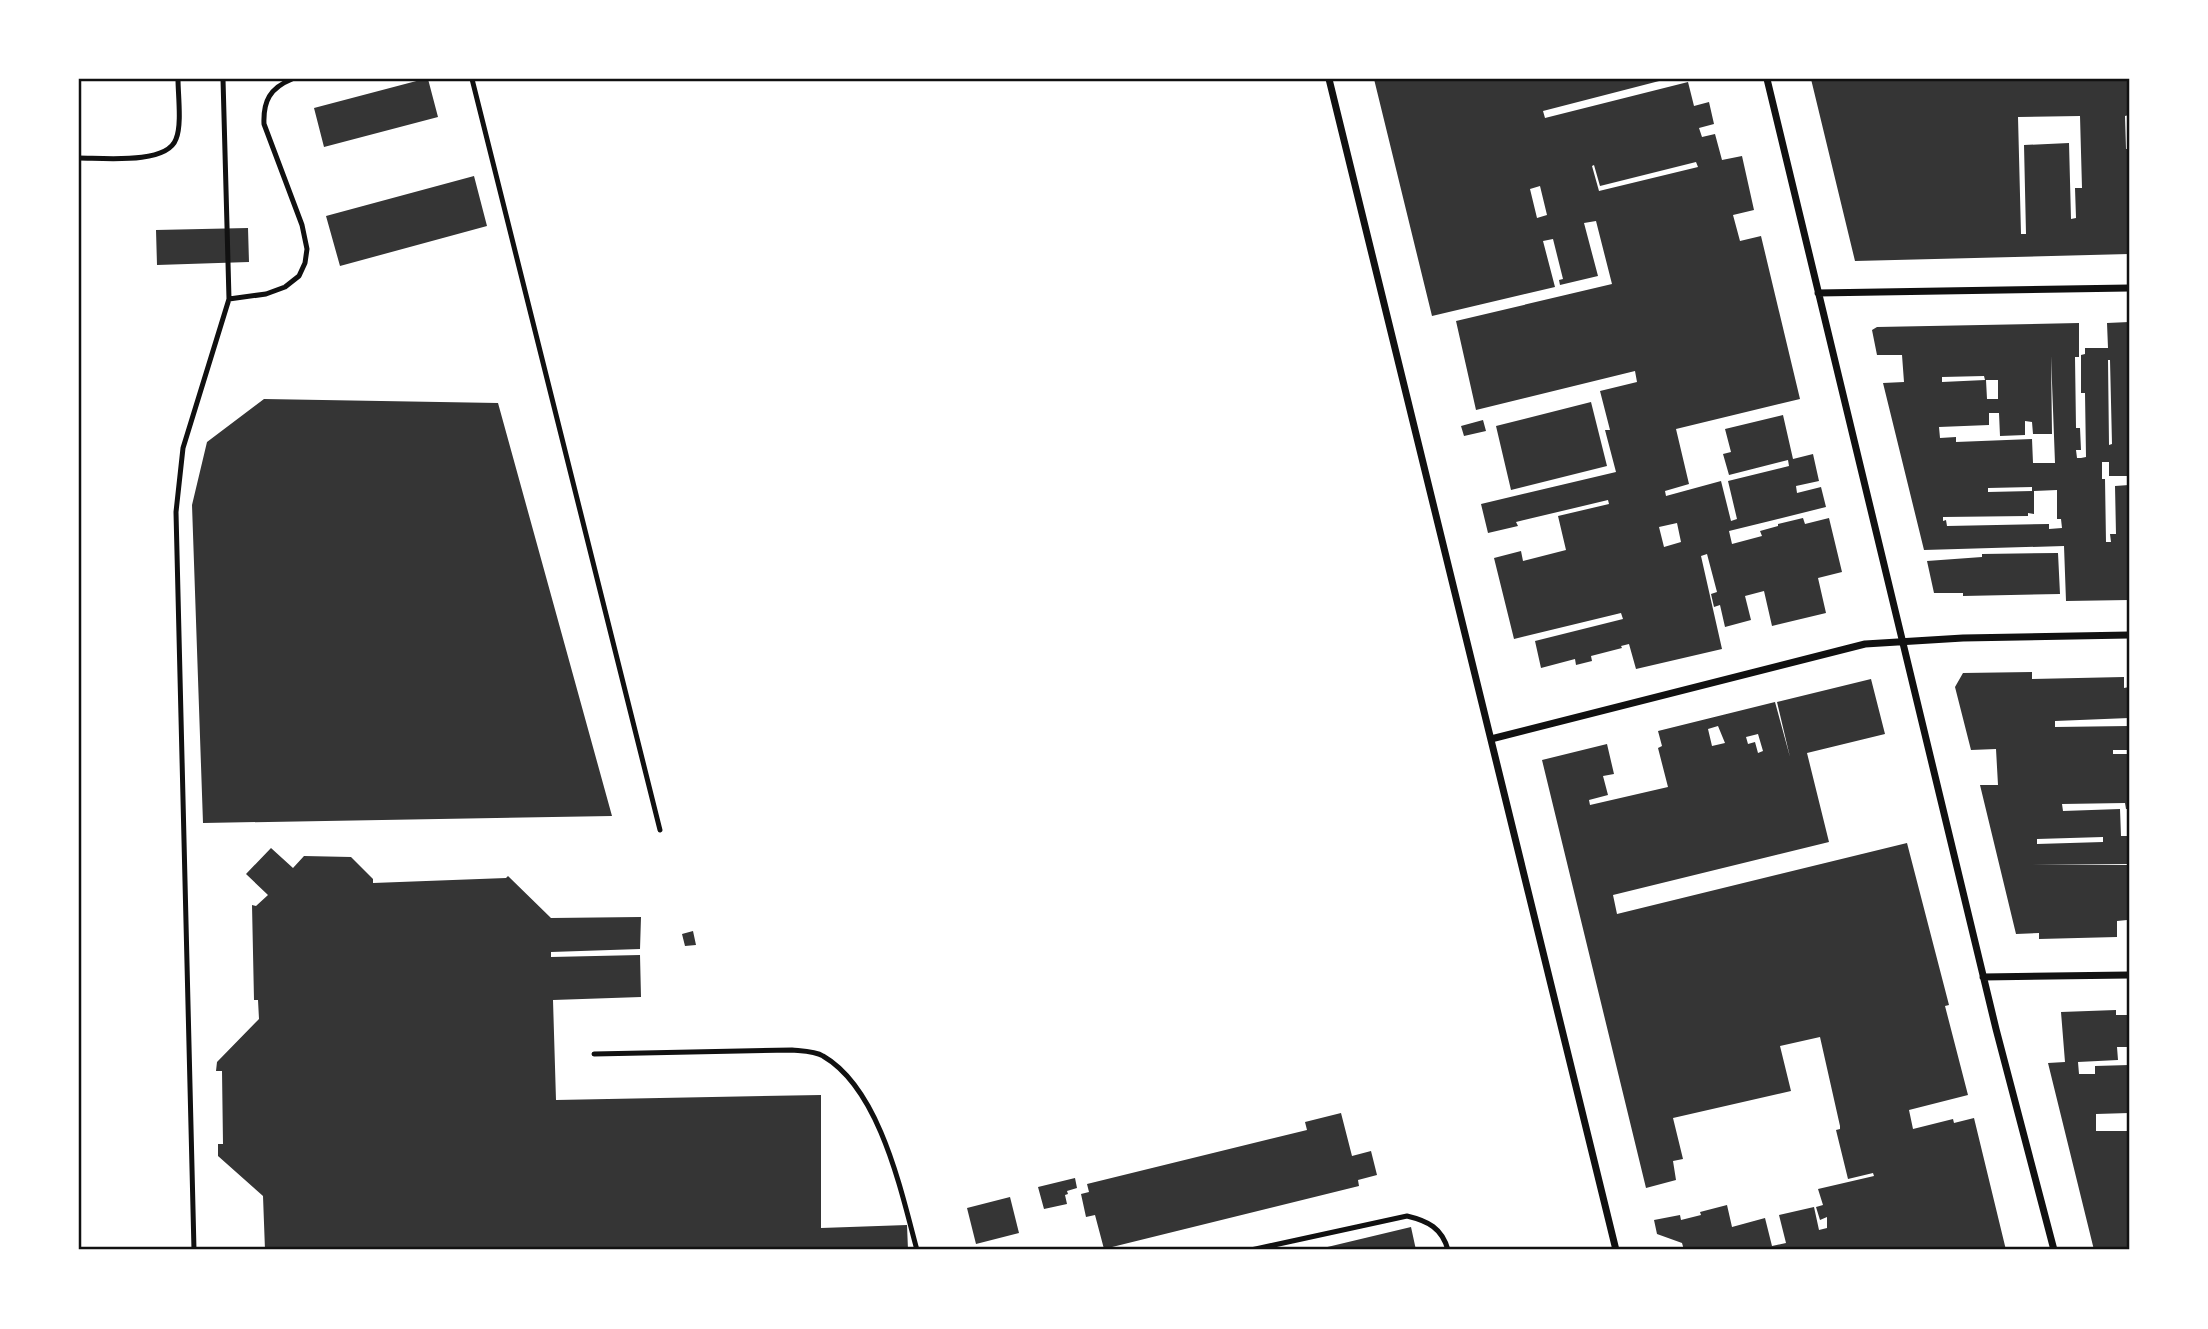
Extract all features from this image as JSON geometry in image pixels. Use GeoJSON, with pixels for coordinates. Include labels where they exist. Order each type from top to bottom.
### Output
{"type":"FeatureCollection","features":[{"type":"Feature","properties":{"kind":"street"},"geometry":{"type":"LineString","coordinates":[[1329,79],[1616,1250]]}},
{"type":"Feature","properties":{"kind":"street"},"geometry":{"type":"LineString","coordinates":[[1767,79],[1983,977],[2054,1250]]}},
{"type":"Feature","properties":{"kind":"street"},"geometry":{"type":"LineString","coordinates":[[1818,293],[2129,288]]}},
{"type":"Feature","properties":{"kind":"street"},"geometry":{"type":"LineString","coordinates":[[1491,739],[1865,644],[1963,638],[2129,635]]}},
{"type":"Feature","properties":{"kind":"street"},"geometry":{"type":"LineString","coordinates":[[1983,977],[2129,975]]}},
{"type":"Feature","properties":{"kind":"lane"},"geometry":{"type":"LineString","coordinates":[[79,158],[147,157],[166,151],[177,138],[178,79]]}},
{"type":"Feature","properties":{"kind":"lane"},"geometry":{"type":"LineString","coordinates":[[194,1250],[176,512],[183,448],[229,299],[223,79]]}},
{"type":"Feature","properties":{"kind":"lane"},"geometry":{"type":"LineString","coordinates":[[229,299],[266,294],[285,287],[299,276],[305,263],[307,249],[302,225],[264,124],[263,108],[269,96],[281,83],[292,79]]}},
{"type":"Feature","properties":{"kind":"lane"},"geometry":{"type":"LineString","coordinates":[[472,79],[660,830]]}},
{"type":"Feature","properties":{"kind":"lane"},"geometry":{"type":"LineString","coordinates":[[594,1054],[792,1050],[822,1055],[845,1075],[869,1107],[892,1156],[918,1250]]}},
{"type":"Feature","properties":{"kind":"lane"},"geometry":{"type":"LineString","coordinates":[[1251,1250],[1407,1216],[1425,1220],[1436,1227],[1448,1250]]}},
{"type":"Feature","properties":{"kind":"building"},"geometry":{"type":"Polygon","coordinates":[[[428,79],[438,117],[324,147],[314,108],[428,79]]]}},
{"type":"Feature","properties":{"kind":"building"},"geometry":{"type":"Polygon","coordinates":[[[1374,79],[1667,79],[1543,111],[1545,118],[1688,82],[1694,106],[1709,102],[1714,124],[1699,128],[1702,137],[1715,134],[1722,160],[1742,156],[1754,210],[1733,215],[1740,241],[1761,236],[1800,399],[1676,429],[1689,484],[1665,491],[1666,496],[1721,481],[1731,521],[1737,519],[1728,481],[1789,466],[1788,460],[1729,475],[1723,454],[1731,452],[1725,429],[1783,415],[1793,459],[1813,454],[1819,481],[1796,486],[1797,493],[1821,487],[1826,507],[1729,531],[1732,544],[1762,536],[1760,531],[1778,524],[1803,518],[1805,524],[1829,518],[1842,572],[1818,578],[1826,613],[1772,626],[1764,591],[1745,596],[1751,620],[1725,627],[1720,605],[1714,607],[1711,594],[1717,592],[1707,554],[1701,556],[1722,649],[1636,669],[1629,644],[1591,656],[1592,661],[1576,665],[1575,659],[1541,668],[1535,641],[1623,619],[1621,613],[1514,639],[1494,558],[1521,551],[1523,561],[1566,550],[1558,516],[1609,504],[1608,500],[1516,522],[1518,526],[1488,533],[1481,504],[1616,472],[1605,430],[1610,430],[1600,391],[1637,382],[1635,371],[1476,410],[1456,321],[1612,284],[1596,221],[1584,223],[1598,276],[1560,285],[1559,280],[1563,279],[1553,239],[1543,241],[1555,287],[1432,316],[1374,79]],[[1696,162],[1600,186],[1594,165],[1592,166],[1599,191],[1698,167],[1696,162]],[[1540,186],[1530,189],[1537,218],[1547,215],[1540,186]],[[1677,523],[1659,527],[1664,547],[1681,542],[1677,523]]]}},
{"type":"Feature","properties":{"kind":"building"},"geometry":{"type":"Polygon","coordinates":[[[1811,79],[2129,79],[2129,115],[2125,116],[2126,149],[2129,149],[2129,254],[1855,261],[1811,79]],[[2080,116],[2018,117],[2021,234],[2026,234],[2024,145],[2069,143],[2071,219],[2076,218],[2075,188],[2082,188],[2080,116]]]}},
{"type":"Feature","properties":{"kind":"building"},"geometry":{"type":"Polygon","coordinates":[[[474,176],[487,226],[340,266],[326,216],[474,176]]]}},
{"type":"Feature","properties":{"kind":"building"},"geometry":{"type":"Polygon","coordinates":[[[248,228],[249,262],[157,265],[156,230],[248,228]]]}},
{"type":"Feature","properties":{"kind":"building"},"geometry":{"type":"Polygon","coordinates":[[[2129,322],[2129,476],[2109,476],[2109,462],[2102,462],[2102,479],[2105,479],[2106,542],[2111,542],[2110,534],[2116,534],[2115,486],[2129,485],[2129,600],[2066,601],[2064,546],[1924,550],[1883,383],[1904,382],[1902,355],[1877,355],[1872,330],[1877,327],[2079,323],[2079,357],[2075,357],[2076,428],[2080,428],[2081,450],[2076,450],[2077,458],[2081,458],[2086,457],[2085,393],[2081,393],[2081,355],[2085,354],[2085,348],[2108,348],[2107,323],[2129,322]],[[2051,356],[2052,434],[2033,434],[2032,422],[2025,421],[2025,435],[2000,436],[1999,413],[1989,413],[1989,425],[1939,427],[1940,438],[1956,437],[1956,442],[2032,439],[2033,463],[2055,463],[2051,356]],[[2108,360],[2109,445],[2112,444],[2110,360],[2108,360]],[[1984,376],[1942,377],[1942,382],[1985,380],[1984,376]],[[1986,380],[1987,399],[1998,399],[1998,380],[1986,380]],[[2032,487],[1988,488],[1988,492],[2032,491],[2032,487]],[[2057,490],[2034,491],[2034,514],[1943,517],[1943,521],[1946,520],[1947,526],[2049,524],[2049,529],[2062,528],[2061,519],[2057,519],[2057,490]]]}},
{"type":"Feature","properties":{"kind":"building"},"geometry":{"type":"Polygon","coordinates":[[[264,399],[498,403],[612,816],[203,823],[192,505],[207,442],[264,399]]]}},
{"type":"Feature","properties":{"kind":"building"},"geometry":{"type":"Polygon","coordinates":[[[1591,402],[1607,466],[1511,490],[1496,426],[1591,402]]]}},
{"type":"Feature","properties":{"kind":"building"},"geometry":{"type":"Polygon","coordinates":[[[1483,420],[1486,431],[1464,436],[1461,426],[1483,420]]]}},
{"type":"Feature","properties":{"kind":"building"},"geometry":{"type":"Polygon","coordinates":[[[2058,553],[2060,594],[1963,596],[1963,593],[1934,593],[1927,561],[1982,557],[1982,554],[2058,553]]]}},
{"type":"Feature","properties":{"kind":"building"},"geometry":{"type":"Polygon","coordinates":[[[2032,672],[2032,679],[2124,677],[2124,688],[2129,687],[2129,718],[2055,721],[2055,727],[2129,726],[2129,750],[2113,750],[2113,754],[2129,754],[2129,809],[2126,809],[2125,803],[2062,804],[2063,811],[2120,809],[2121,836],[2129,836],[2129,864],[2024,865],[2127,865],[2129,933],[2127,920],[2117,921],[2117,937],[2039,939],[2039,933],[2016,934],[1980,785],[1998,785],[1996,749],[1971,750],[1955,687],[1963,673],[2032,672]],[[2103,837],[2037,839],[2037,844],[2103,842],[2103,837]]]}},
{"type":"Feature","properties":{"kind":"building"},"geometry":{"type":"Polygon","coordinates":[[[1871,679],[1885,734],[1807,753],[1829,842],[1613,895],[1617,914],[1907,843],[1949,1005],[1945,1006],[1968,1095],[1909,1110],[1913,1129],[1953,1119],[1954,1123],[1974,1118],[2006,1250],[1684,1250],[1682,1243],[1657,1234],[1654,1220],[1680,1215],[1681,1220],[1727,1205],[1732,1227],[1765,1218],[1772,1246],[1786,1243],[1779,1215],[1814,1207],[1819,1230],[1827,1228],[1827,1217],[1820,1220],[1816,1207],[1823,1205],[1818,1189],[1874,1176],[1873,1173],[1848,1179],[1836,1130],[1840,1129],[1840,1126],[1820,1037],[1780,1046],[1791,1091],[1673,1118],[1683,1159],[1673,1161],[1676,1180],[1646,1188],[1542,760],[1607,744],[1614,774],[1603,776],[1608,795],[1589,800],[1590,805],[1668,787],[1658,748],[1662,746],[1658,731],[1775,702],[1790,757],[1777,702],[1871,679]],[[1718,726],[1708,729],[1712,746],[1725,743],[1718,726]],[[1758,734],[1746,737],[1748,744],[1755,742],[1758,753],[1763,751],[1758,734]]]}},
{"type":"Feature","properties":{"kind":"building"},"geometry":{"type":"Polygon","coordinates":[[[271,848],[293,868],[304,856],[351,857],[373,879],[373,883],[508,876],[551,918],[641,917],[640,949],[551,952],[551,957],[640,955],[641,997],[553,1000],[556,1100],[821,1095],[821,1228],[907,1225],[908,1250],[265,1250],[263,1196],[218,1156],[218,1144],[223,1144],[222,1071],[216,1071],[217,1062],[259,1019],[258,1000],[254,1000],[252,905],[256,906],[268,895],[246,874],[271,848]]]}},
{"type":"Feature","properties":{"kind":"building"},"geometry":{"type":"Polygon","coordinates":[[[693,931],[696,945],[685,946],[682,934],[693,931]]]}},
{"type":"Feature","properties":{"kind":"building"},"geometry":{"type":"Polygon","coordinates":[[[2116,1010],[2116,1015],[2129,1015],[2129,1047],[2117,1047],[2118,1060],[2078,1062],[2079,1074],[2095,1074],[2095,1066],[2129,1065],[2129,1113],[2096,1114],[2096,1131],[2129,1131],[2129,1250],[2094,1250],[2048,1063],[2065,1062],[2061,1012],[2116,1010]]]}},
{"type":"Feature","properties":{"kind":"building"},"geometry":{"type":"Polygon","coordinates":[[[1341,1113],[1352,1156],[1371,1151],[1377,1175],[1358,1180],[1359,1186],[1104,1249],[1095,1215],[1086,1217],[1081,1194],[1089,1192],[1087,1184],[1307,1130],[1305,1122],[1341,1113]]]}},
{"type":"Feature","properties":{"kind":"building"},"geometry":{"type":"Polygon","coordinates":[[[1075,1178],[1077,1188],[1067,1191],[1067,1204],[1044,1209],[1038,1187],[1075,1178]]]}},
{"type":"Feature","properties":{"kind":"building"},"geometry":{"type":"Polygon","coordinates":[[[1010,1197],[1019,1233],[976,1244],[967,1208],[1010,1197]]]}},
{"type":"Feature","properties":{"kind":"building"},"geometry":{"type":"Polygon","coordinates":[[[1411,1227],[1416,1250],[1319,1249],[1411,1227]]]}}]}
